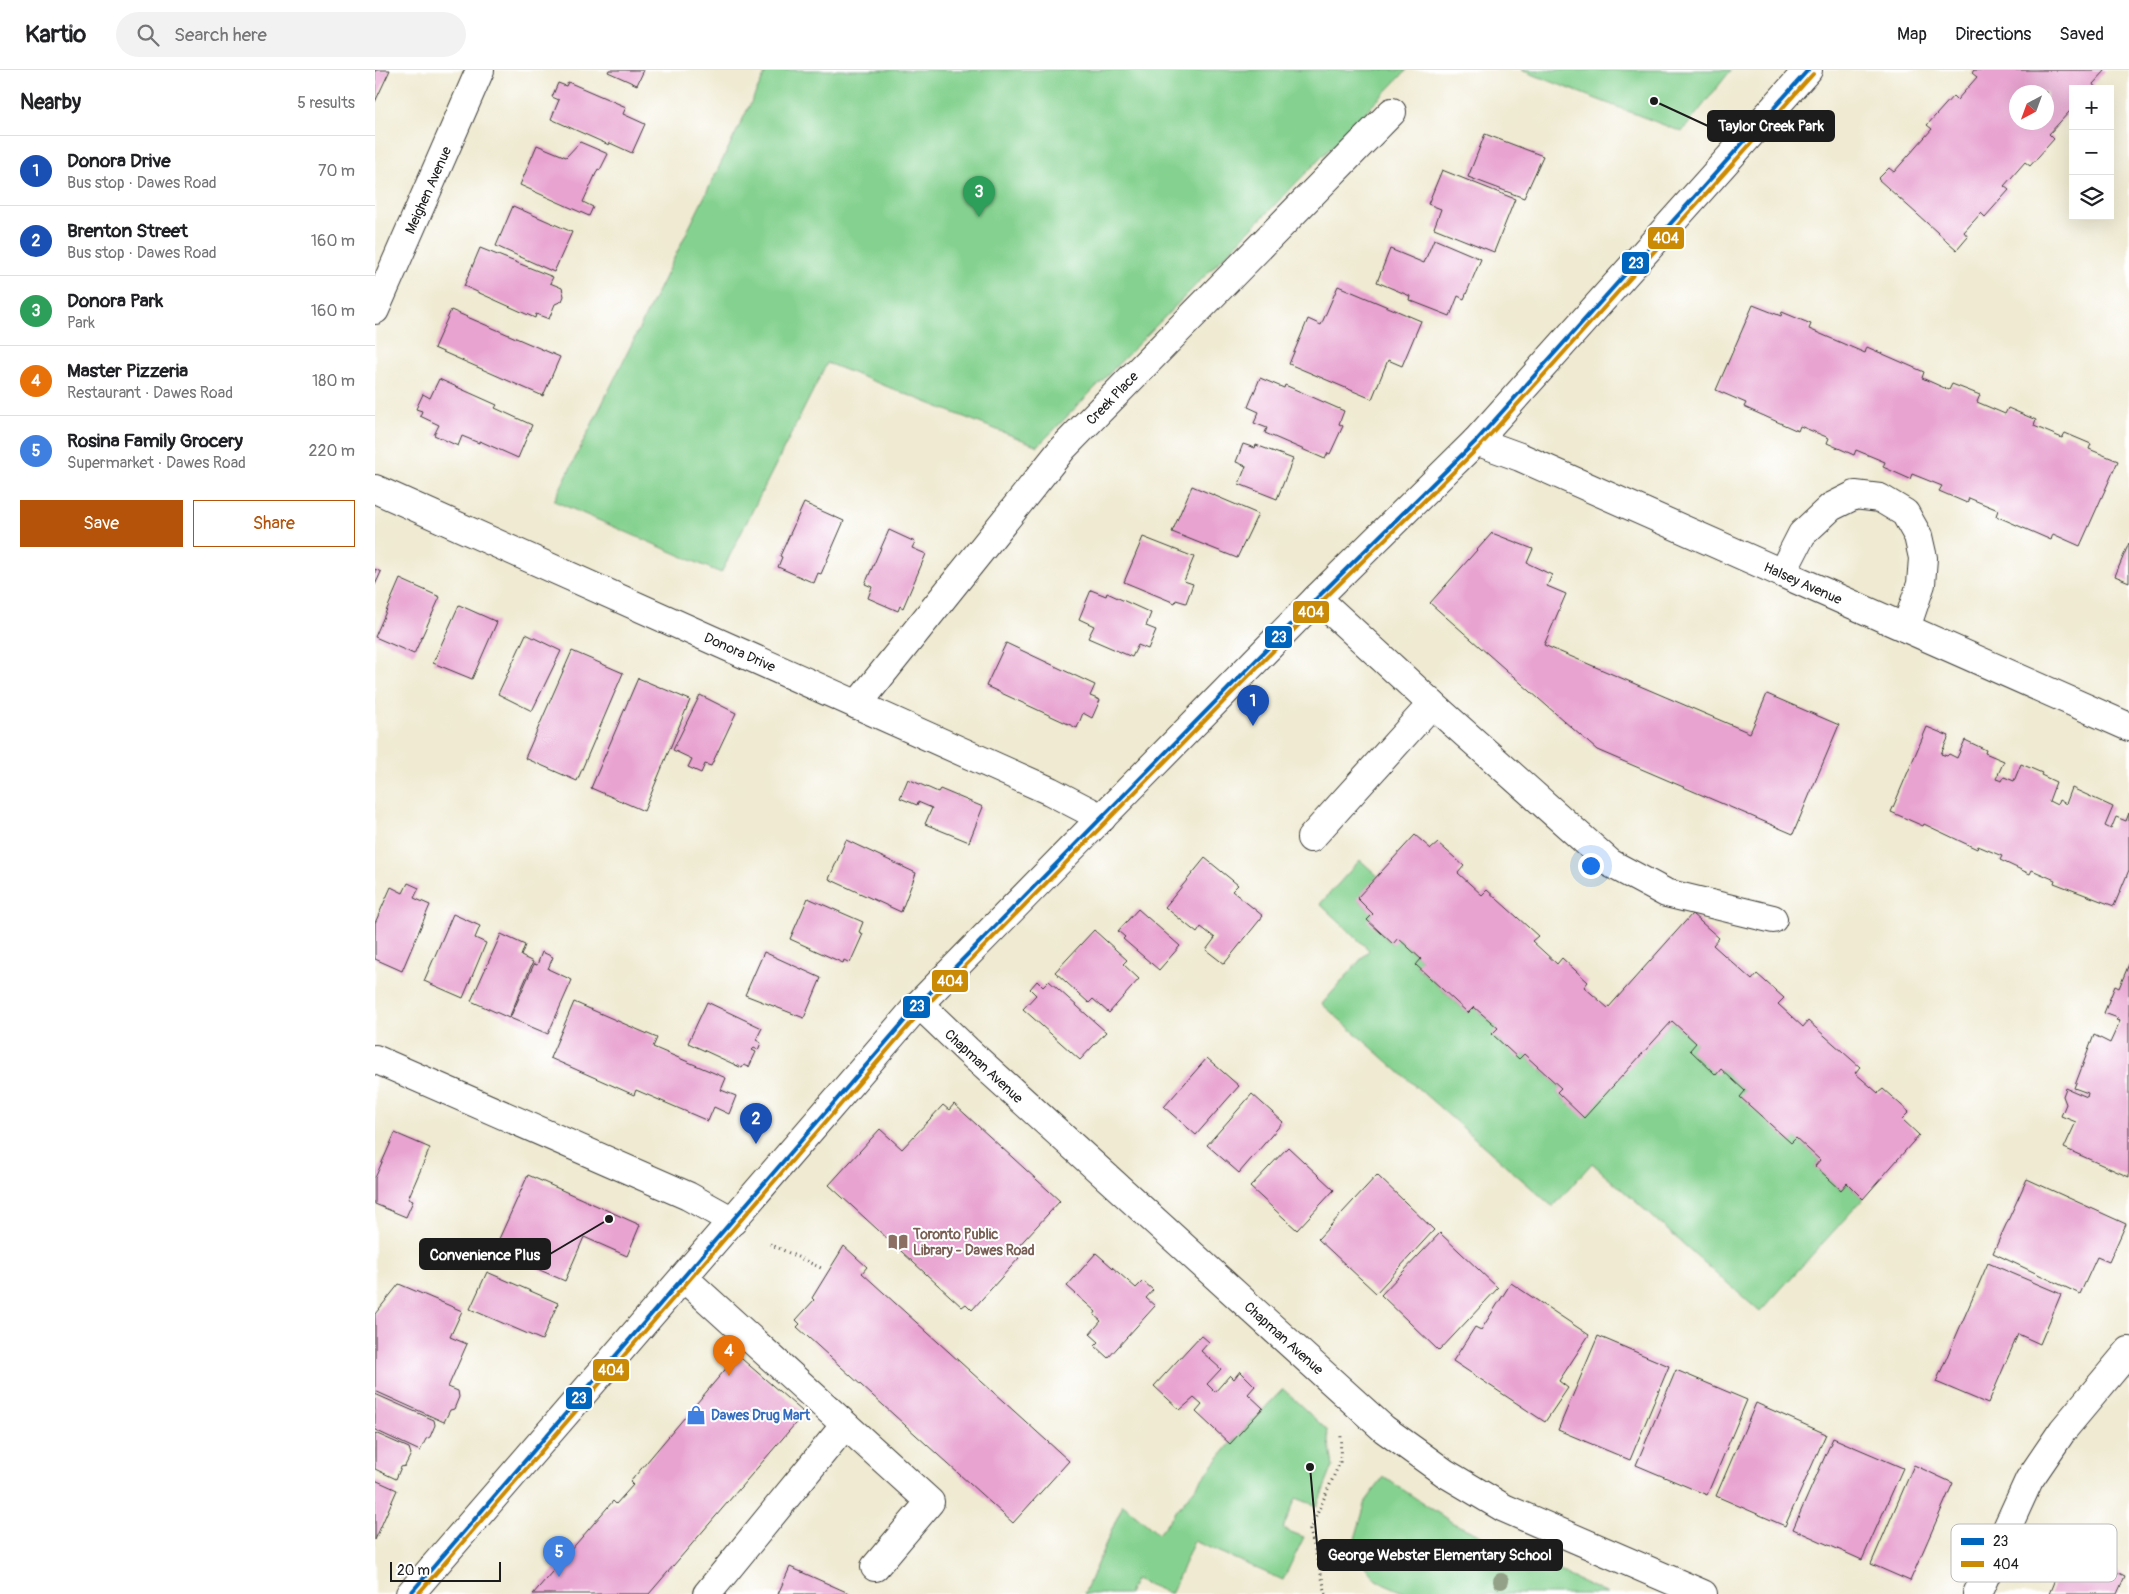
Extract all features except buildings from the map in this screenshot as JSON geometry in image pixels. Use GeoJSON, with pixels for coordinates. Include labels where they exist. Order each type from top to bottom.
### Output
{"type":"FeatureCollection","features":[{"type":"Feature","properties":{"kind":"street","name":"Meighen Avenue"},"geometry":{"type":"LineString","coordinates":[[375,310],[480,70]]}},
{"type":"Feature","properties":{"kind":"street"},"geometry":{"type":"LineString","coordinates":[[410,1594],[919,1004],[1317,598],[1476,441],[1808,70]]}},
{"type":"Feature","properties":{"kind":"street","name":"Creek Place"},"geometry":{"type":"LineString","coordinates":[[857,706],[1063,448],[1392,112]]}},
{"type":"Feature","properties":{"kind":"street","name":"Halsey Avenue"},"geometry":{"type":"LineString","coordinates":[[1476,441],[1520,457],[2129,727]]}},
{"type":"Feature","properties":{"kind":"street","name":"Donora Drive"},"geometry":{"type":"LineString","coordinates":[[375,490],[1050,791],[1102,818]]}},
{"type":"Feature","properties":{"kind":"street"},"geometry":{"type":"LineString","coordinates":[[1782,573],[1802,534],[1831,507],[1855,495],[1879,498],[1905,512],[1918,536],[1923,558],[1921,584],[1906,628]]}},
{"type":"Feature","properties":{"kind":"street"},"geometry":{"type":"LineString","coordinates":[[1317,598],[1610,863],[1666,892],[1773,919]]}},
{"type":"Feature","properties":{"kind":"street"},"geometry":{"type":"LineString","coordinates":[[1311,838],[1432,704]]}},
{"type":"Feature","properties":{"kind":"street","name":"Chapman Avenue"},"geometry":{"type":"LineString","coordinates":[[919,1004],[974,1057],[1384,1429],[1445,1473],[1504,1508],[1703,1594]]}},
{"type":"Feature","properties":{"kind":"street"},"geometry":{"type":"LineString","coordinates":[[375,1059],[687,1196],[733,1221]]}},
{"type":"Feature","properties":{"kind":"street"},"geometry":{"type":"LineString","coordinates":[[684,1278],[930,1502],[875,1567]]}},
{"type":"Feature","properties":{"kind":"street"},"geometry":{"type":"LineString","coordinates":[[2009,1524],[2029,1480],[2063,1430],[2129,1351]]}},
{"type":"Feature","properties":{"kind":"street"},"geometry":{"type":"LineString","coordinates":[[707,1594],[845,1425]]}},
{"type":"Feature","properties":{"kind":"street"},"geometry":{"type":"LineString","coordinates":[[1977,1594],[1982,1582]]}},
{"type":"Feature","properties":{"kind":"path"},"geometry":{"type":"LineString","coordinates":[[770,1244],[821,1268]]}},
{"type":"Feature","properties":{"kind":"path"},"geometry":{"type":"LineString","coordinates":[[1326,1594],[1310,1530],[1340,1462],[1341,1433]]}},
{"type":"Feature","properties":{"kind":"green space"},"geometry":{"type":"Polygon","coordinates":[[[767,70],[1407,70],[1038,446],[827,363],[721,573],[554,501],[767,70]]]}},
{"type":"Feature","properties":{"kind":"green space"},"geometry":{"type":"Polygon","coordinates":[[[1521,70],[1731,70],[1682,132],[1521,70]]]}},
{"type":"Feature","properties":{"kind":"green space"},"geometry":{"type":"Polygon","coordinates":[[[1360,860],[1378,876],[1357,898],[1373,914],[1368,920],[1392,944],[1398,938],[1421,959],[1416,966],[1468,1013],[1474,1007],[1498,1028],[1492,1035],[1519,1058],[1524,1054],[1561,1088],[1557,1093],[1584,1117],[1672,1021],[1696,1043],[1690,1050],[1716,1074],[1721,1069],[1745,1091],[1741,1097],[1791,1143],[1796,1138],[1820,1160],[1815,1166],[1841,1190],[1847,1183],[1863,1199],[1760,1312],[1592,1163],[1553,1207],[1322,1004],[1369,950],[1320,904],[1360,860]]]}},
{"type":"Feature","properties":{"kind":"green space"},"geometry":{"type":"Polygon","coordinates":[[[1283,1389],[1327,1430],[1333,1466],[1317,1506],[1296,1498],[1283,1529],[1304,1537],[1283,1580],[1194,1541],[1171,1594],[1135,1579],[1128,1594],[1084,1594],[1123,1504],[1158,1534],[1230,1444],[1283,1389]]]}},
{"type":"Feature","properties":{"kind":"green space"},"geometry":{"type":"Polygon","coordinates":[[[1384,1477],[1453,1523],[1608,1594],[1408,1594],[1376,1580],[1361,1561],[1355,1539],[1366,1501],[1384,1477]]]}},
{"type":"Feature","properties":{"kind":"transit line","name":"23"},"geometry":{"type":"LineString","coordinates":[[410,1594],[919,1004],[1317,598],[1476,441],[1808,70]]}},
{"type":"Feature","properties":{"kind":"transit line","name":"404"},"geometry":{"type":"LineString","coordinates":[[418,1594],[924,1008],[1321,602],[1481,445],[1813,74]]}},
{"type":"Feature","properties":{"kind":"place","name":"Taylor Creek Park"},"geometry":{"type":"Point","coordinates":[1654,101]}},
{"type":"Feature","properties":{"kind":"place","name":"Donora Park"},"geometry":{"type":"Point","coordinates":[979,217]}},
{"type":"Feature","properties":{"kind":"place","name":"Donora Drive"},"geometry":{"type":"Point","coordinates":[1253,726]}},
{"type":"Feature","properties":{"kind":"place","name":"Brenton Street"},"geometry":{"type":"Point","coordinates":[756,1144]}},
{"type":"Feature","properties":{"kind":"place","name":"Convenience Plus"},"geometry":{"type":"Point","coordinates":[609,1219]}},
{"type":"Feature","properties":{"kind":"place","name":"Toronto Public Library - Dawes Road"},"geometry":{"type":"Point","coordinates":[898,1242]}},
{"type":"Feature","properties":{"kind":"place","name":"Master Pizzeria"},"geometry":{"type":"Point","coordinates":[729,1376]}},
{"type":"Feature","properties":{"kind":"place","name":"Dawes Drug Mart"},"geometry":{"type":"Point","coordinates":[696,1415]}},
{"type":"Feature","properties":{"kind":"place","name":"George Webster Elementary School"},"geometry":{"type":"Point","coordinates":[1310,1467]}},
{"type":"Feature","properties":{"kind":"place","name":"Rosina Family Grocery"},"geometry":{"type":"Point","coordinates":[559,1577]}}]}
